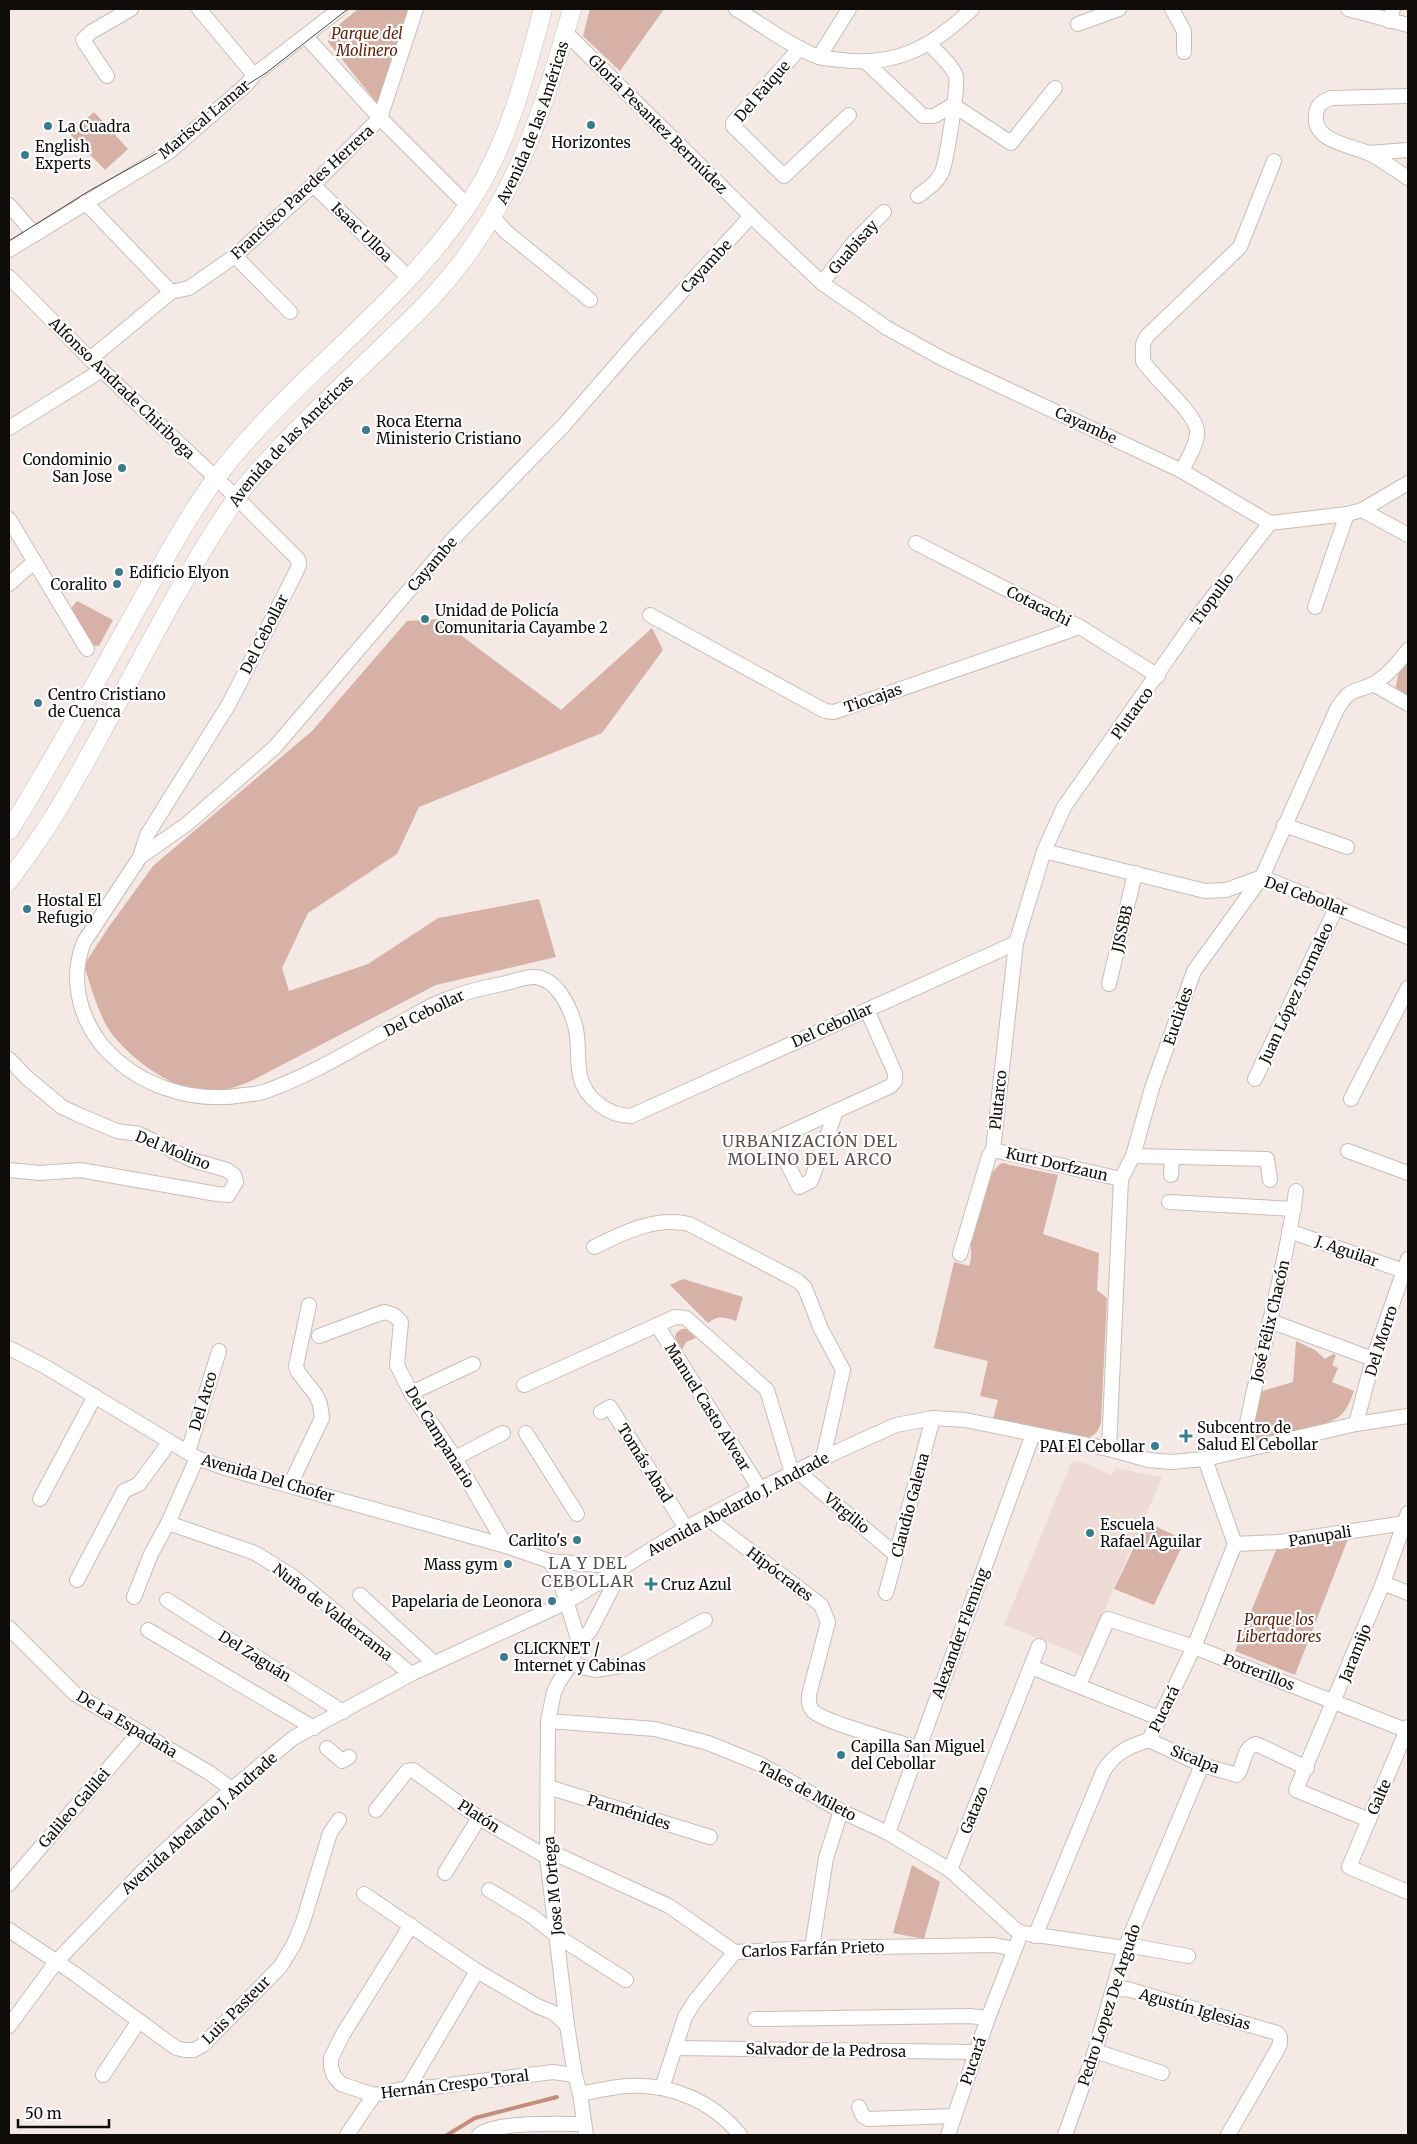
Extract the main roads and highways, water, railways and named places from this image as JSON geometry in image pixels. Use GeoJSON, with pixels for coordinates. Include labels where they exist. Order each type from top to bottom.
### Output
{"type":"FeatureCollection","features":[{"type":"Feature","properties":{"kind":"main road","name":"Avenida de las Américas"},"geometry":{"type":"LineString","coordinates":[[9,831],[170,551],[199,502],[216,478],[274,412],[410,279],[438,247],[468,206],[501,144],[518,100],[543,9]]}},
{"type":"Feature","properties":{"kind":"main road","name":"Avenida de las Américas"},"geometry":{"type":"LineString","coordinates":[[9,881],[53,818],[192,565],[236,497],[317,409],[421,309],[459,266],[494,216],[511,185],[533,134],[572,9]]}},
{"type":"Feature","properties":{"kind":"waterway"},"geometry":{"type":"LineString","coordinates":[[447,2135],[475,2118],[557,2097]]}},
{"type":"Feature","properties":{"kind":"tram line"},"geometry":{"type":"LineString","coordinates":[[9,241],[89,191],[168,147],[220,102],[266,73],[348,9]]}},
{"type":"Feature","properties":{"kind":"place","name":"Horizontes"},"geometry":{"type":"Point","coordinates":[591,125]}},
{"type":"Feature","properties":{"kind":"place","name":"La Cuadra"},"geometry":{"type":"Point","coordinates":[48,126]}},
{"type":"Feature","properties":{"kind":"place","name":"English Experts"},"geometry":{"type":"Point","coordinates":[25,155]}},
{"type":"Feature","properties":{"kind":"place","name":"Roca Eterna Ministerio Cristiano"},"geometry":{"type":"Point","coordinates":[366,430]}},
{"type":"Feature","properties":{"kind":"place","name":"Condominio San Jose"},"geometry":{"type":"Point","coordinates":[122,468]}},
{"type":"Feature","properties":{"kind":"place","name":"Edificio Elyon"},"geometry":{"type":"Point","coordinates":[119,572]}},
{"type":"Feature","properties":{"kind":"place","name":"Coralito"},"geometry":{"type":"Point","coordinates":[117,584]}},
{"type":"Feature","properties":{"kind":"place","name":"Unidad de Policía Comunitaria Cayambe 2"},"geometry":{"type":"Point","coordinates":[425,619]}},
{"type":"Feature","properties":{"kind":"place","name":"Centro Cristiano de Cuenca"},"geometry":{"type":"Point","coordinates":[38,703]}},
{"type":"Feature","properties":{"kind":"place","name":"Hostal El Refugio"},"geometry":{"type":"Point","coordinates":[27,909]}},
{"type":"Feature","properties":{"kind":"place","name":"Subcentro de Salud El Cebollar"},"geometry":{"type":"Point","coordinates":[1186,1436]}},
{"type":"Feature","properties":{"kind":"place","name":"PAI El Cebollar"},"geometry":{"type":"Point","coordinates":[1155,1446]}},
{"type":"Feature","properties":{"kind":"place","name":"Escuela Rafael Aguilar"},"geometry":{"type":"Point","coordinates":[1090,1533]}},
{"type":"Feature","properties":{"kind":"place","name":"Carlito's"},"geometry":{"type":"Point","coordinates":[577,1540]}},
{"type":"Feature","properties":{"kind":"place","name":"Mass gym"},"geometry":{"type":"Point","coordinates":[508,1564]}},
{"type":"Feature","properties":{"kind":"place","name":"Cruz Azul"},"geometry":{"type":"Point","coordinates":[651,1584]}},
{"type":"Feature","properties":{"kind":"place","name":"Papelaria de Leonora"},"geometry":{"type":"Point","coordinates":[552,1601]}},
{"type":"Feature","properties":{"kind":"place","name":"CLICKNET / Internet y Cabinas"},"geometry":{"type":"Point","coordinates":[504,1657]}},
{"type":"Feature","properties":{"kind":"place","name":"Capilla San Miguel del Cebollar"},"geometry":{"type":"Point","coordinates":[841,1755]}},
{"type":"Feature","properties":{"kind":"district","name":"URBANIZACIÓN DEL MOLINO DEL ARCO"},"geometry":{"type":"Point","coordinates":[810,1150]}},
{"type":"Feature","properties":{"kind":"district","name":"LA Y DEL CEBOLLAR"},"geometry":{"type":"Point","coordinates":[588,1572]}},
{"type":"Feature","properties":{"kind":"park label","name":"Parque del Molinero"},"geometry":{"type":"Point","coordinates":[367,42]}},
{"type":"Feature","properties":{"kind":"park label","name":"Parque los Libertadores"},"geometry":{"type":"Point","coordinates":[1279,1628]}}]}
